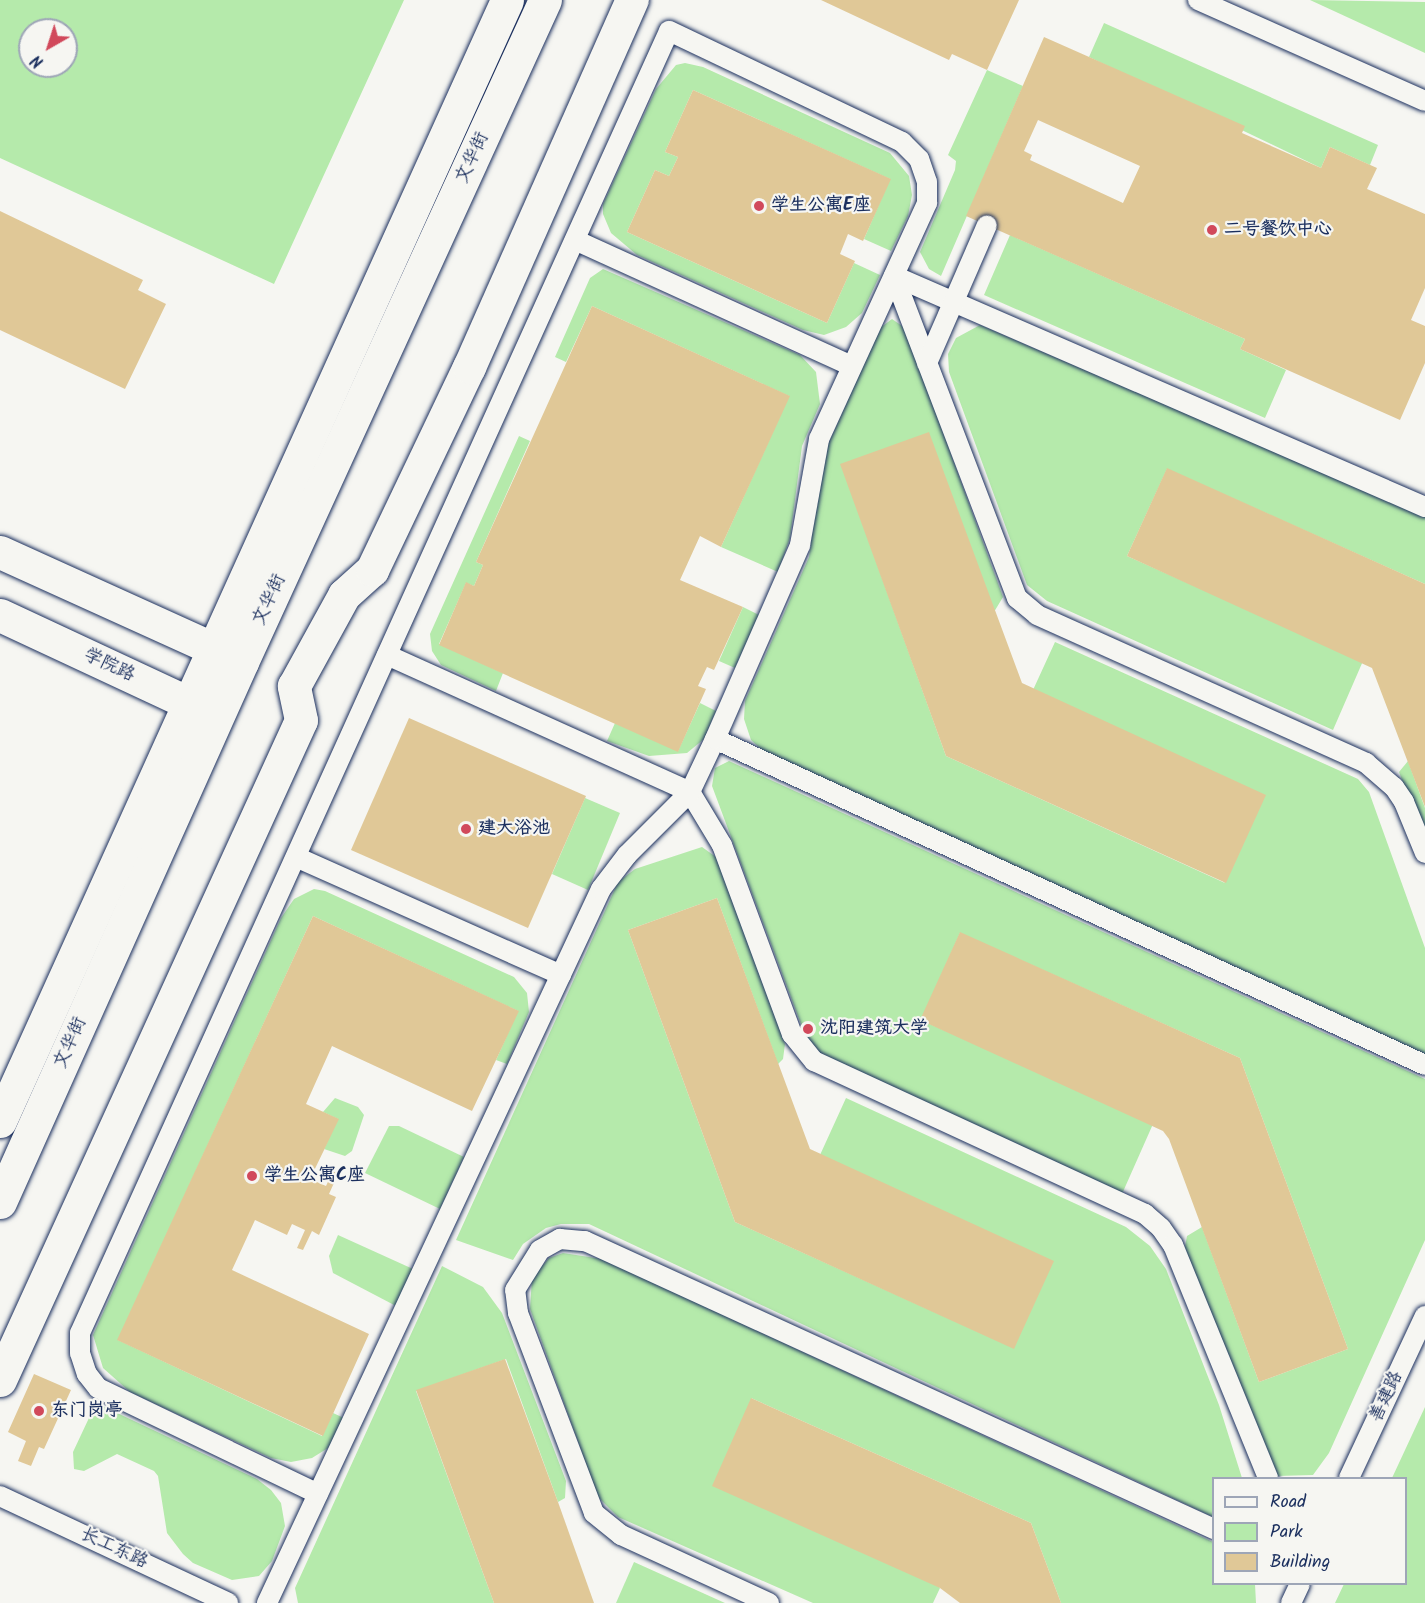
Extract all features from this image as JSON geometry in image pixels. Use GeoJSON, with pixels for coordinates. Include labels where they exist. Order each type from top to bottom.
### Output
{"type":"FeatureCollection","features":[{"type":"Feature","properties":{"kind":"street","name":"文华街"},"geometry":{"type":"LineString","coordinates":[[0,1202],[217,717],[227,655],[507,0]]}},
{"type":"Feature","properties":{"kind":"street","name":"文华街"},"geometry":{"type":"LineString","coordinates":[[0,1121],[188,703],[227,655],[546,0]]}},
{"type":"Feature","properties":{"kind":"street"},"geometry":{"type":"LineString","coordinates":[[0,1380],[301,720],[294,686],[344,595],[372,570],[469,367],[632,0]]}},
{"type":"Feature","properties":{"kind":"street"},"geometry":{"type":"LineString","coordinates":[[0,552],[227,655]]}},
{"type":"Feature","properties":{"kind":"street","name":"学院路"},"geometry":{"type":"LineString","coordinates":[[0,615],[217,717]]}},
{"type":"Feature","properties":{"kind":"lane"},"geometry":{"type":"LineString","coordinates":[[1198,0],[1233,9],[1425,101]]}},
{"type":"Feature","properties":{"kind":"lane"},"geometry":{"type":"LineString","coordinates":[[267,1603],[561,975],[613,870],[690,792],[715,740],[789,576],[800,545],[819,439],[927,203],[927,182],[919,159],[902,142],[669,31],[80,1333],[80,1353],[87,1374],[98,1388],[318,1494]]}},
{"type":"Feature","properties":{"kind":"lane"},"geometry":{"type":"LineString","coordinates":[[927,363],[987,225]]}},
{"type":"Feature","properties":{"kind":"lane"},"geometry":{"type":"LineString","coordinates":[[575,240],[852,366]]}},
{"type":"Feature","properties":{"kind":"lane"},"geometry":{"type":"LineString","coordinates":[[894,276],[1425,507]]}},
{"type":"Feature","properties":{"kind":"lane"},"geometry":{"type":"LineString","coordinates":[[894,276],[1010,586],[1022,603],[1037,615],[1366,763],[1394,787],[1404,802],[1425,853]]}},
{"type":"Feature","properties":{"kind":"lane"},"geometry":{"type":"LineString","coordinates":[[387,655],[690,792],[722,845],[792,1034],[801,1050],[830,1071],[1144,1214],[1161,1228],[1173,1245],[1267,1477]]}},
{"type":"Feature","properties":{"kind":"lane"},"geometry":{"type":"LineString","coordinates":[[715,740],[1425,1065]]}},
{"type":"Feature","properties":{"kind":"lane"},"geometry":{"type":"LineString","coordinates":[[296,857],[561,975]]}},
{"type":"Feature","properties":{"kind":"lane"},"geometry":{"type":"LineString","coordinates":[[769,1603],[621,1536],[594,1513],[518,1313],[515,1290],[540,1250],[560,1239],[585,1241],[1212,1528]]}},
{"type":"Feature","properties":{"kind":"lane","name":"善建路"},"geometry":{"type":"LineString","coordinates":[[1350,1477],[1425,1316]]}},
{"type":"Feature","properties":{"kind":"lane","name":"长工东路"},"geometry":{"type":"LineString","coordinates":[[0,1496],[228,1603]]}},
{"type":"Feature","properties":{"kind":"lane"},"geometry":{"type":"LineString","coordinates":[[1291,1603],[1300,1585]]}},
{"type":"Feature","properties":{"kind":"green space"},"geometry":{"type":"Polygon","coordinates":[[[0,0],[404,0],[274,284],[0,158],[0,0]]]}},
{"type":"Feature","properties":{"kind":"green space"},"geometry":{"type":"Polygon","coordinates":[[[1310,0],[1425,2],[1425,53],[1310,0]]]}},
{"type":"Feature","properties":{"kind":"green space"},"geometry":{"type":"Polygon","coordinates":[[[1104,23],[1378,145],[1370,165],[1330,147],[1321,168],[1089,57],[1104,23]]]}},
{"type":"Feature","properties":{"kind":"green space"},"geometry":{"type":"Polygon","coordinates":[[[685,63],[703,67],[890,153],[909,176],[912,195],[908,216],[891,251],[864,239],[890,179],[693,90],[665,152],[678,157],[669,176],[655,170],[627,232],[827,323],[854,263],[880,275],[862,313],[846,327],[824,335],[803,330],[637,255],[611,233],[603,214],[603,204],[656,89],[676,65],[685,63]]]}},
{"type":"Feature","properties":{"kind":"green space"},"geometry":{"type":"Polygon","coordinates":[[[987,70],[1023,86],[941,276],[929,269],[920,252],[955,170],[956,161],[948,155],[987,70]]]}},
{"type":"Feature","properties":{"kind":"green space"},"geometry":{"type":"Polygon","coordinates":[[[1010,235],[1245,339],[1240,349],[1286,370],[1265,418],[984,295],[1010,235]]]}},
{"type":"Feature","properties":{"kind":"green space"},"geometry":{"type":"Polygon","coordinates":[[[603,269],[800,355],[816,372],[820,404],[802,446],[790,538],[778,572],[721,547],[789,396],[592,306],[566,362],[555,357],[590,278],[603,269]]]}},
{"type":"Feature","properties":{"kind":"green space"},"geometry":{"type":"Polygon","coordinates":[[[892,319],[905,328],[1003,597],[994,612],[841,464],[946,756],[1225,883],[1033,690],[1055,642],[1358,779],[1369,792],[1425,948],[1425,1057],[763,751],[751,740],[744,719],[745,701],[809,557],[822,458],[880,328],[892,319]]]}},
{"type":"Feature","properties":{"kind":"green space"},"geometry":{"type":"Polygon","coordinates":[[[980,325],[1425,516],[1425,584],[1167,469],[1127,556],[1363,661],[1333,730],[1047,601],[1027,585],[949,372],[948,354],[956,338],[980,325]]]}},
{"type":"Feature","properties":{"kind":"green space"},"geometry":{"type":"Polygon","coordinates":[[[519,436],[530,441],[476,562],[483,565],[474,586],[466,583],[439,644],[503,673],[496,691],[441,665],[432,651],[430,634],[519,436]]]}},
{"type":"Feature","properties":{"kind":"green space"},"geometry":{"type":"Polygon","coordinates":[[[743,607],[759,615],[735,668],[719,661],[743,607]]]}},
{"type":"Feature","properties":{"kind":"green space"},"geometry":{"type":"Polygon","coordinates":[[[700,703],[716,711],[704,739],[687,753],[649,756],[607,741],[615,723],[678,751],[700,703]]]}},
{"type":"Feature","properties":{"kind":"green space"},"geometry":{"type":"Polygon","coordinates":[[[729,761],[1425,1079],[1425,1240],[1329,1453],[1313,1475],[1277,1476],[1184,1252],[1187,1236],[1202,1227],[1259,1382],[1348,1349],[1240,1058],[960,933],[921,1020],[1153,1124],[1122,1194],[823,1056],[805,1035],[712,786],[715,768],[729,761]]]}},
{"type":"Feature","properties":{"kind":"green space"},"geometry":{"type":"Polygon","coordinates":[[[1408,761],[1425,808],[1425,841],[1399,772],[1408,761]]]}},
{"type":"Feature","properties":{"kind":"green space"},"geometry":{"type":"Polygon","coordinates":[[[585,798],[620,813],[588,890],[552,874],[585,798]]]}},
{"type":"Feature","properties":{"kind":"green space"},"geometry":{"type":"Polygon","coordinates":[[[702,847],[716,857],[785,1044],[783,1059],[778,1064],[717,898],[628,930],[735,1222],[1014,1348],[820,1155],[846,1098],[1126,1227],[1150,1246],[1166,1269],[1219,1405],[1242,1477],[1212,1477],[1212,1517],[589,1224],[561,1224],[546,1228],[523,1244],[513,1260],[456,1240],[618,882],[635,869],[702,847]]]}},
{"type":"Feature","properties":{"kind":"green space"},"geometry":{"type":"Polygon","coordinates":[[[314,889],[325,891],[514,977],[527,993],[529,1012],[507,1064],[496,1060],[518,1011],[313,916],[118,1340],[322,1436],[333,1413],[344,1418],[328,1448],[312,1458],[291,1462],[271,1458],[130,1392],[103,1368],[93,1335],[281,918],[294,899],[314,889]]]}},
{"type":"Feature","properties":{"kind":"green space"},"geometry":{"type":"Polygon","coordinates":[[[335,1098],[358,1107],[364,1115],[352,1151],[345,1156],[324,1149],[338,1119],[323,1112],[335,1098]]]}},
{"type":"Feature","properties":{"kind":"green space"},"geometry":{"type":"Polygon","coordinates":[[[389,1126],[399,1126],[464,1157],[440,1209],[365,1173],[389,1126]]]}},
{"type":"Feature","properties":{"kind":"green space"},"geometry":{"type":"Polygon","coordinates":[[[338,1235],[413,1269],[396,1306],[333,1273],[329,1256],[338,1235]]]}},
{"type":"Feature","properties":{"kind":"green space"},"geometry":{"type":"Polygon","coordinates":[[[563,1253],[602,1259],[1212,1542],[1212,1585],[1255,1585],[1256,1603],[1061,1603],[1031,1523],[751,1398],[940,1588],[933,1603],[813,1603],[618,1517],[598,1497],[530,1309],[532,1278],[549,1258],[563,1253]]]}},
{"type":"Feature","properties":{"kind":"green space"},"geometry":{"type":"Polygon","coordinates":[[[442,1266],[483,1287],[502,1313],[566,1481],[565,1498],[558,1502],[506,1359],[416,1391],[494,1603],[298,1603],[295,1588],[442,1266]]]}},
{"type":"Feature","properties":{"kind":"green space"},"geometry":{"type":"Polygon","coordinates":[[[96,1403],[257,1479],[271,1490],[281,1503],[285,1526],[272,1561],[259,1576],[232,1580],[193,1563],[183,1554],[167,1533],[158,1476],[154,1471],[117,1454],[84,1471],[74,1469],[73,1452],[96,1403]]]}},
{"type":"Feature","properties":{"kind":"green space"},"geometry":{"type":"Polygon","coordinates":[[[1425,1407],[1425,1603],[1335,1603],[1344,1585],[1407,1585],[1407,1477],[1392,1477],[1425,1407]]]}},
{"type":"Feature","properties":{"kind":"green space"},"geometry":{"type":"Polygon","coordinates":[[[634,1562],[725,1603],[616,1603],[634,1562]]]}},
{"type":"Feature","properties":{"kind":"building"},"geometry":{"type":"Polygon","coordinates":[[[821,0],[1019,0],[987,70],[952,54],[949,60],[821,0]]]}},
{"type":"Feature","properties":{"kind":"building","name":"二号餐饮中心"},"geometry":{"type":"Polygon","coordinates":[[[1044,37],[1245,126],[1242,133],[1321,168],[1330,147],[1377,168],[1367,189],[1425,214],[1425,288],[1411,320],[1425,326],[1425,363],[1400,420],[1240,349],[1245,339],[966,216],[1044,37]],[[1038,120],[1024,151],[1032,155],[1030,160],[1123,203],[1140,166],[1038,120]]]}},
{"type":"Feature","properties":{"kind":"building","name":"学生公寓E座"},"geometry":{"type":"Polygon","coordinates":[[[693,90],[891,179],[863,241],[848,234],[840,254],[855,261],[827,323],[627,232],[655,170],[669,176],[678,157],[665,152],[693,90]]]}},
{"type":"Feature","properties":{"kind":"building"},"geometry":{"type":"Polygon","coordinates":[[[0,211],[143,280],[138,290],[166,304],[125,389],[0,330],[0,211]]]}},
{"type":"Feature","properties":{"kind":"building"},"geometry":{"type":"Polygon","coordinates":[[[592,306],[790,396],[721,547],[700,536],[680,580],[743,607],[714,670],[707,667],[698,686],[706,689],[678,752],[439,645],[466,582],[474,586],[483,565],[476,562],[592,306]]]}},
{"type":"Feature","properties":{"kind":"building"},"geometry":{"type":"Polygon","coordinates":[[[929,432],[1022,683],[1266,795],[1226,883],[946,756],[840,464],[929,432]]]}},
{"type":"Feature","properties":{"kind":"building"},"geometry":{"type":"Polygon","coordinates":[[[1167,468],[1425,584],[1425,807],[1372,668],[1127,556],[1167,468]]]}},
{"type":"Feature","properties":{"kind":"building","name":"建大浴池"},"geometry":{"type":"Polygon","coordinates":[[[409,718],[586,796],[528,928],[351,850],[409,718]]]}},
{"type":"Feature","properties":{"kind":"building"},"geometry":{"type":"Polygon","coordinates":[[[717,898],[810,1149],[1054,1261],[1014,1349],[735,1222],[628,930],[717,898]]]}},
{"type":"Feature","properties":{"kind":"building","name":"学生公寓C座"},"geometry":{"type":"Polygon","coordinates":[[[313,916],[519,1011],[472,1111],[332,1046],[306,1104],[339,1119],[310,1179],[326,1186],[333,1171],[338,1174],[329,1194],[336,1197],[319,1235],[312,1231],[303,1250],[297,1248],[305,1230],[292,1224],[287,1235],[255,1220],[232,1270],[369,1334],[323,1436],[117,1340],[313,916]]]}},
{"type":"Feature","properties":{"kind":"building"},"geometry":{"type":"Polygon","coordinates":[[[960,932],[1240,1058],[1348,1349],[1259,1382],[1169,1139],[1163,1131],[920,1020],[960,932]]]}},
{"type":"Feature","properties":{"kind":"building"},"geometry":{"type":"Polygon","coordinates":[[[505,1359],[594,1603],[494,1603],[416,1390],[505,1359]]]}},
{"type":"Feature","properties":{"kind":"building","name":"东门岗亭"},"geometry":{"type":"Polygon","coordinates":[[[34,1374],[71,1390],[44,1449],[39,1447],[31,1466],[18,1461],[26,1441],[8,1432],[34,1374]]]}},
{"type":"Feature","properties":{"kind":"building"},"geometry":{"type":"Polygon","coordinates":[[[751,1398],[1031,1523],[1061,1603],[960,1603],[940,1588],[712,1486],[751,1398]]]}},
{"type":"Feature","properties":{"kind":"place","name":"学生公寓E座"},"geometry":{"type":"Point","coordinates":[759,206]}},
{"type":"Feature","properties":{"kind":"place","name":"二号餐饮中心"},"geometry":{"type":"Point","coordinates":[1212,230]}},
{"type":"Feature","properties":{"kind":"place","name":"建大浴池"},"geometry":{"type":"Point","coordinates":[466,829]}},
{"type":"Feature","properties":{"kind":"place","name":"沈阳建筑大学"},"geometry":{"type":"Point","coordinates":[808,1029]}},
{"type":"Feature","properties":{"kind":"place","name":"学生公寓C座"},"geometry":{"type":"Point","coordinates":[252,1176]}},
{"type":"Feature","properties":{"kind":"place","name":"东门岗亭"},"geometry":{"type":"Point","coordinates":[39,1411]}}]}
